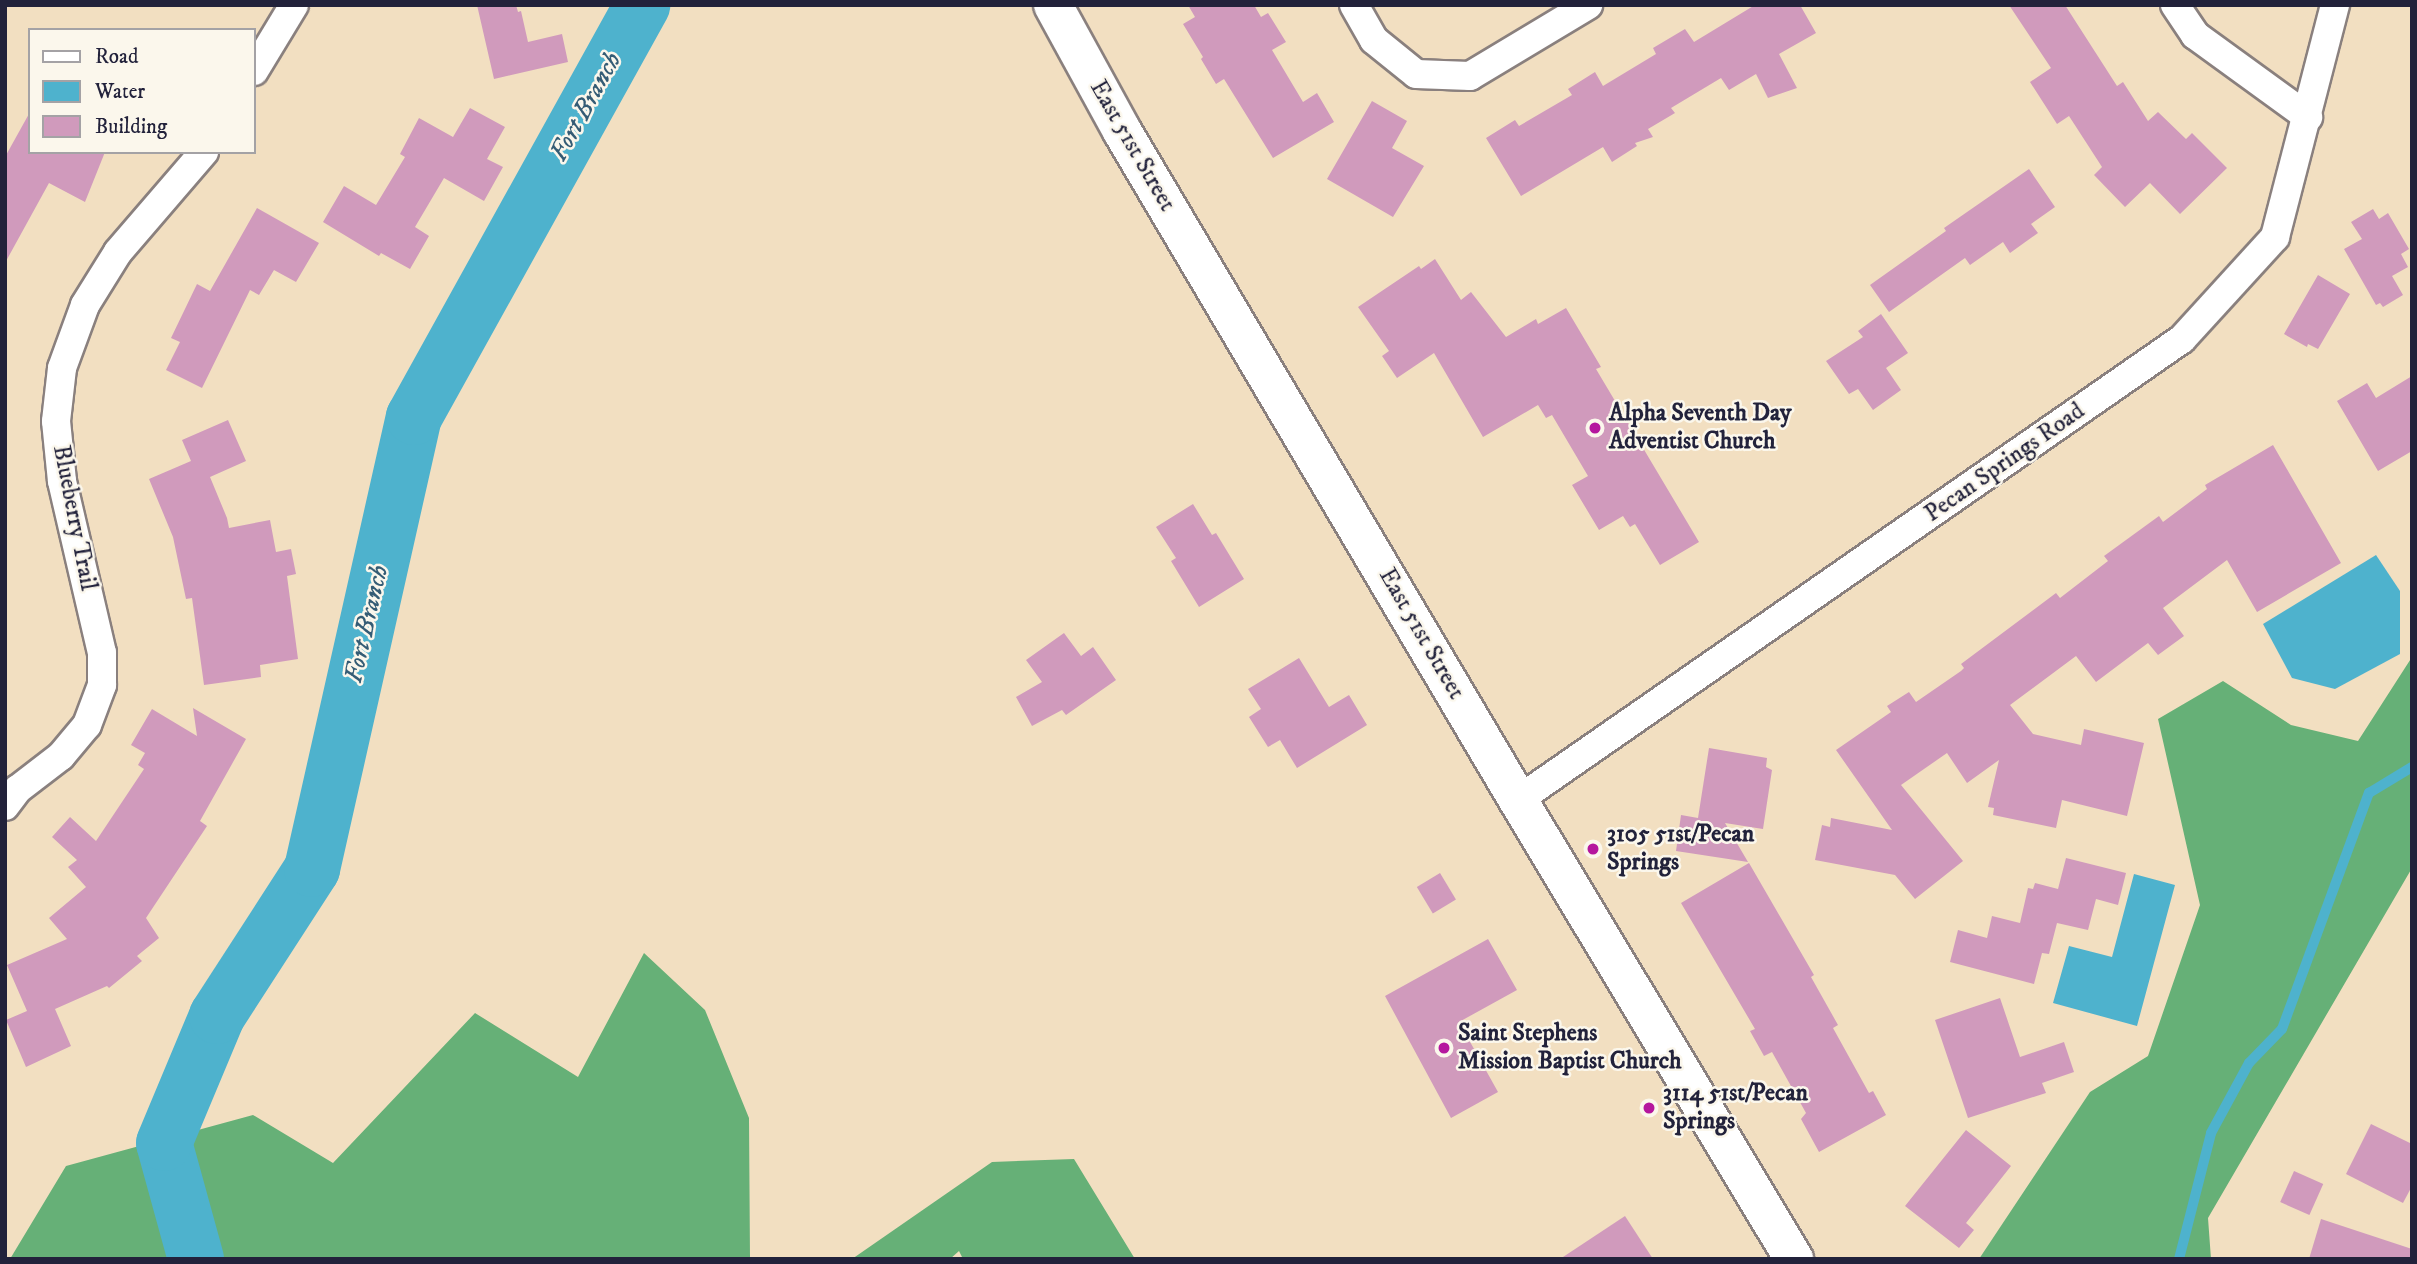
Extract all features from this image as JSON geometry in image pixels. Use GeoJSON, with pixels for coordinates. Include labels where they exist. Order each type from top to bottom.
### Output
{"type":"FeatureCollection","features":[{"type":"Feature","properties":{"kind":"main road","name":"East 51st Street"},"geometry":{"type":"LineString","coordinates":[[1053,5],[1122,131],[1518,800],[1794,1259]]}},
{"type":"Feature","properties":{"kind":"street"},"geometry":{"type":"LineString","coordinates":[[256,68],[295,5]]}},
{"type":"Feature","properties":{"kind":"street"},"geometry":{"type":"LineString","coordinates":[[1354,5],[1374,40],[1416,74],[1470,76],[1588,5]]}},
{"type":"Feature","properties":{"kind":"street"},"geometry":{"type":"LineString","coordinates":[[2175,5],[2195,35],[2308,117]]}},
{"type":"Feature","properties":{"kind":"street","name":"Pecan Springs Road"},"geometry":{"type":"LineString","coordinates":[[1518,800],[2182,339],[2275,237],[2335,5]]}},
{"type":"Feature","properties":{"kind":"street","name":"Blueberry Trail"},"geometry":{"type":"LineString","coordinates":[[5,806],[18,789],[61,756],[87,725],[102,685],[102,653],[62,481],[56,421],[62,368],[85,305],[118,252],[202,154]]}},
{"type":"Feature","properties":{"kind":"green space"},"geometry":{"type":"Polygon","coordinates":[[[2412,657],[2412,868],[2208,1218],[2211,1259],[1979,1259],[2090,1092],[2148,1056],[2200,905],[2158,719],[2223,681],[2291,725],[2358,741],[2412,657]]]}},
{"type":"Feature","properties":{"kind":"green space"},"geometry":{"type":"Polygon","coordinates":[[[644,953],[705,1010],[749,1118],[750,1259],[10,1259],[66,1166],[253,1115],[333,1163],[475,1013],[578,1077],[644,953]]]}},
{"type":"Feature","properties":{"kind":"green space"},"geometry":{"type":"Polygon","coordinates":[[[1074,1159],[1135,1259],[963,1259],[959,1251],[950,1259],[852,1259],[992,1162],[1074,1159]]]}},
{"type":"Feature","properties":{"kind":"water"},"geometry":{"type":"Polygon","coordinates":[[[2376,555],[2400,591],[2400,654],[2335,689],[2292,678],[2263,624],[2376,555]]]}},
{"type":"Feature","properties":{"kind":"water"},"geometry":{"type":"Polygon","coordinates":[[[2134,874],[2175,885],[2137,1026],[2053,1003],[2069,946],[2112,957],[2134,874]]]}},
{"type":"Feature","properties":{"kind":"building"},"geometry":{"type":"Polygon","coordinates":[[[477,5],[516,5],[518,12],[521,11],[528,42],[562,34],[568,62],[494,79],[477,5]]]}},
{"type":"Feature","properties":{"kind":"building"},"geometry":{"type":"Polygon","coordinates":[[[1188,5],[1254,5],[1261,17],[1268,13],[1286,42],[1272,50],[1303,102],[1317,93],[1334,122],[1273,158],[1224,79],[1216,84],[1201,59],[1203,57],[1183,24],[1195,17],[1188,5]]]}},
{"type":"Feature","properties":{"kind":"building"},"geometry":{"type":"Polygon","coordinates":[[[1755,5],[1800,5],[1816,33],[1779,54],[1797,88],[1768,98],[1756,74],[1729,90],[1721,78],[1671,108],[1675,113],[1648,129],[1653,137],[1635,143],[1637,146],[1612,162],[1603,147],[1521,196],[1486,138],[1515,120],[1519,126],[1572,95],[1568,89],[1595,72],[1603,86],[1656,54],[1653,48],[1685,29],[1694,42],[1755,5]]]}},
{"type":"Feature","properties":{"kind":"building"},"geometry":{"type":"Polygon","coordinates":[[[2009,5],[2065,5],[2117,86],[2123,82],[2148,121],[2158,112],[2186,139],[2192,133],[2227,168],[2180,214],[2150,183],[2125,207],[2094,175],[2102,167],[2069,116],[2057,124],[2030,82],[2051,68],[2009,5]]]}},
{"type":"Feature","properties":{"kind":"building"},"geometry":{"type":"Polygon","coordinates":[[[1372,101],[1407,121],[1392,148],[1424,166],[1393,217],[1327,179],[1372,101]]]}},
{"type":"Feature","properties":{"kind":"building"},"geometry":{"type":"Polygon","coordinates":[[[470,108],[505,127],[487,159],[503,167],[484,201],[444,178],[415,227],[429,236],[410,269],[381,253],[379,256],[323,222],[344,186],[376,205],[405,157],[400,154],[419,118],[453,137],[470,108]]]}},
{"type":"Feature","properties":{"kind":"building"},"geometry":{"type":"Polygon","coordinates":[[[28,116],[28,154],[104,154],[85,202],[49,183],[5,263],[5,157],[28,116]]]}},
{"type":"Feature","properties":{"kind":"building"},"geometry":{"type":"Polygon","coordinates":[[[2029,169],[2055,207],[2031,224],[2038,233],[2010,253],[2003,242],[1970,265],[1965,258],[1889,312],[1870,285],[1946,231],[1944,228],[2029,169]]]}},
{"type":"Feature","properties":{"kind":"building"},"geometry":{"type":"Polygon","coordinates":[[[257,208],[319,243],[296,282],[274,270],[259,295],[250,290],[202,388],[166,370],[180,342],[171,338],[197,284],[210,291],[257,208]]]}},
{"type":"Feature","properties":{"kind":"building"},"geometry":{"type":"Polygon","coordinates":[[[2373,209],[2379,219],[2388,213],[2409,249],[2401,254],[2408,267],[2392,276],[2403,295],[2383,307],[2380,303],[2376,305],[2344,249],[2362,239],[2351,222],[2373,209]]]}},
{"type":"Feature","properties":{"kind":"building","name":"Alpha Seventh Day Adventist Church"},"geometry":{"type":"Polygon","coordinates":[[[1435,259],[1461,300],[1471,292],[1506,337],[1536,319],[1538,324],[1566,308],[1601,367],[1596,369],[1699,542],[1660,565],[1635,524],[1630,527],[1623,516],[1599,530],[1572,485],[1588,476],[1552,415],[1546,418],[1538,405],[1483,437],[1434,353],[1397,378],[1382,356],[1389,351],[1358,307],[1419,266],[1421,269],[1435,259]]]}},
{"type":"Feature","properties":{"kind":"building"},"geometry":{"type":"Polygon","coordinates":[[[2318,275],[2350,294],[2318,349],[2308,344],[2307,347],[2284,334],[2318,275]]]}},
{"type":"Feature","properties":{"kind":"building"},"geometry":{"type":"Polygon","coordinates":[[[1881,314],[1908,353],[1886,368],[1901,390],[1873,410],[1858,389],[1849,394],[1826,361],[1863,337],[1858,331],[1881,314]]]}},
{"type":"Feature","properties":{"kind":"building"},"geometry":{"type":"Polygon","coordinates":[[[2412,376],[2412,451],[2378,471],[2337,401],[2367,383],[2376,398],[2412,376]]]}},
{"type":"Feature","properties":{"kind":"building"},"geometry":{"type":"Polygon","coordinates":[[[228,420],[246,461],[210,477],[229,528],[270,520],[276,552],[291,549],[296,574],[287,576],[298,659],[260,665],[261,677],[204,685],[192,598],[186,599],[173,537],[149,479],[191,461],[182,440],[228,420]]]}},
{"type":"Feature","properties":{"kind":"building"},"geometry":{"type":"Polygon","coordinates":[[[2273,445],[2341,563],[2257,612],[2227,560],[2163,608],[2184,636],[2158,655],[2148,643],[2096,682],[2076,656],[2010,705],[2033,734],[2081,745],[2084,729],[2144,743],[2127,816],[2062,800],[2056,828],[1993,815],[1994,808],[1988,807],[1999,760],[1967,783],[1947,753],[1901,785],[1963,861],[1915,899],[1895,875],[1815,860],[1822,825],[1830,827],[1831,818],[1892,830],[1836,750],[1891,712],[1887,706],[1909,692],[1916,702],[1961,671],[1964,668],[1961,664],[2056,593],[2060,598],[2108,561],[2104,556],[2159,516],[2163,522],[2207,489],[2205,485],[2273,445]]]}},
{"type":"Feature","properties":{"kind":"building"},"geometry":{"type":"Polygon","coordinates":[[[1193,504],[1212,535],[1216,533],[1244,579],[1199,607],[1171,561],[1176,558],[1156,527],[1193,504]]]}},
{"type":"Feature","properties":{"kind":"building"},"geometry":{"type":"Polygon","coordinates":[[[1064,633],[1081,656],[1093,647],[1116,680],[1066,715],[1062,710],[1032,726],[1016,697],[1042,682],[1026,660],[1064,633]]]}},
{"type":"Feature","properties":{"kind":"building"},"geometry":{"type":"Polygon","coordinates":[[[1299,658],[1329,707],[1349,695],[1367,725],[1297,768],[1280,740],[1268,747],[1249,717],[1261,709],[1248,689],[1299,658]]]}},
{"type":"Feature","properties":{"kind":"building"},"geometry":{"type":"Polygon","coordinates":[[[193,708],[246,739],[200,821],[207,826],[146,918],[159,938],[137,956],[142,961],[109,988],[107,986],[55,1009],[71,1046],[26,1067],[6,1020],[27,1011],[7,965],[67,939],[49,918],[86,887],[68,867],[77,860],[52,837],[70,817],[96,841],[144,769],[138,765],[145,753],[131,745],[152,709],[197,736],[193,708]]]}},
{"type":"Feature","properties":{"kind":"building"},"geometry":{"type":"Polygon","coordinates":[[[1709,748],[1767,758],[1766,767],[1772,770],[1763,829],[1725,823],[1748,862],[1676,851],[1681,815],[1698,818],[1709,748]]]}},
{"type":"Feature","properties":{"kind":"building"},"geometry":{"type":"Polygon","coordinates":[[[2066,858],[2126,873],[2118,905],[2096,899],[2088,930],[2057,923],[2049,954],[2042,953],[2034,984],[1950,962],[1958,930],[1987,938],[1992,916],[2020,923],[2028,888],[2033,889],[2035,883],[2058,889],[2066,858]]]}},
{"type":"Feature","properties":{"kind":"building"},"geometry":{"type":"Polygon","coordinates":[[[1749,863],[1814,975],[1811,977],[1838,1025],[1833,1028],[1869,1093],[1873,1091],[1886,1115],[1819,1152],[1801,1119],[1806,1113],[1772,1052],[1764,1056],[1750,1031],[1755,1029],[1681,903],[1749,863]]]}},
{"type":"Feature","properties":{"kind":"building"},"geometry":{"type":"Polygon","coordinates":[[[1440,873],[1456,900],[1433,913],[1417,887],[1440,873]]]}},
{"type":"Feature","properties":{"kind":"building","name":"Saint Stephens Mission Baptist Church"},"geometry":{"type":"Polygon","coordinates":[[[1488,939],[1517,990],[1459,1022],[1498,1092],[1451,1118],[1385,996],[1488,939]]]}},
{"type":"Feature","properties":{"kind":"building"},"geometry":{"type":"Polygon","coordinates":[[[2000,998],[2020,1057],[2064,1042],[2074,1072],[2042,1083],[2046,1093],[1968,1118],[1935,1020],[2000,998]]]}},
{"type":"Feature","properties":{"kind":"building"},"geometry":{"type":"Polygon","coordinates":[[[2371,1124],[2412,1144],[2412,1186],[2403,1203],[2346,1174],[2371,1124]]]}},
{"type":"Feature","properties":{"kind":"building"},"geometry":{"type":"Polygon","coordinates":[[[1966,1130],[2011,1166],[1966,1223],[1974,1230],[1959,1248],[1905,1206],[1966,1130]]]}},
{"type":"Feature","properties":{"kind":"building"},"geometry":{"type":"Polygon","coordinates":[[[2294,1171],[2323,1184],[2309,1215],[2280,1202],[2294,1171]]]}},
{"type":"Feature","properties":{"kind":"building"},"geometry":{"type":"Polygon","coordinates":[[[1625,1216],[1653,1259],[1560,1259],[1625,1216]]]}},
{"type":"Feature","properties":{"kind":"building"},"geometry":{"type":"Polygon","coordinates":[[[2321,1219],[2412,1249],[2412,1259],[2309,1259],[2321,1219]]]}},
{"type":"Feature","properties":{"kind":"waterway","name":"Fort Branch"},"geometry":{"type":"LineString","coordinates":[[196,1259],[164,1143],[217,1016],[312,869],[414,417],[642,5]]}},
{"type":"Feature","properties":{"kind":"waterway"},"geometry":{"type":"LineString","coordinates":[[2179,1259],[2211,1133],[2249,1063],[2282,1029],[2369,793],[2412,767]]}},
{"type":"Feature","properties":{"kind":"place","name":"Alpha Seventh Day Adventist Church"},"geometry":{"type":"Point","coordinates":[1595,428]}},
{"type":"Feature","properties":{"kind":"place","name":"3105 51st/Pecan Springs"},"geometry":{"type":"Point","coordinates":[1593,849]}},
{"type":"Feature","properties":{"kind":"place","name":"Saint Stephens Mission Baptist Church"},"geometry":{"type":"Point","coordinates":[1444,1048]}},
{"type":"Feature","properties":{"kind":"place","name":"3114 51st/Pecan Springs"},"geometry":{"type":"Point","coordinates":[1649,1108]}}]}
